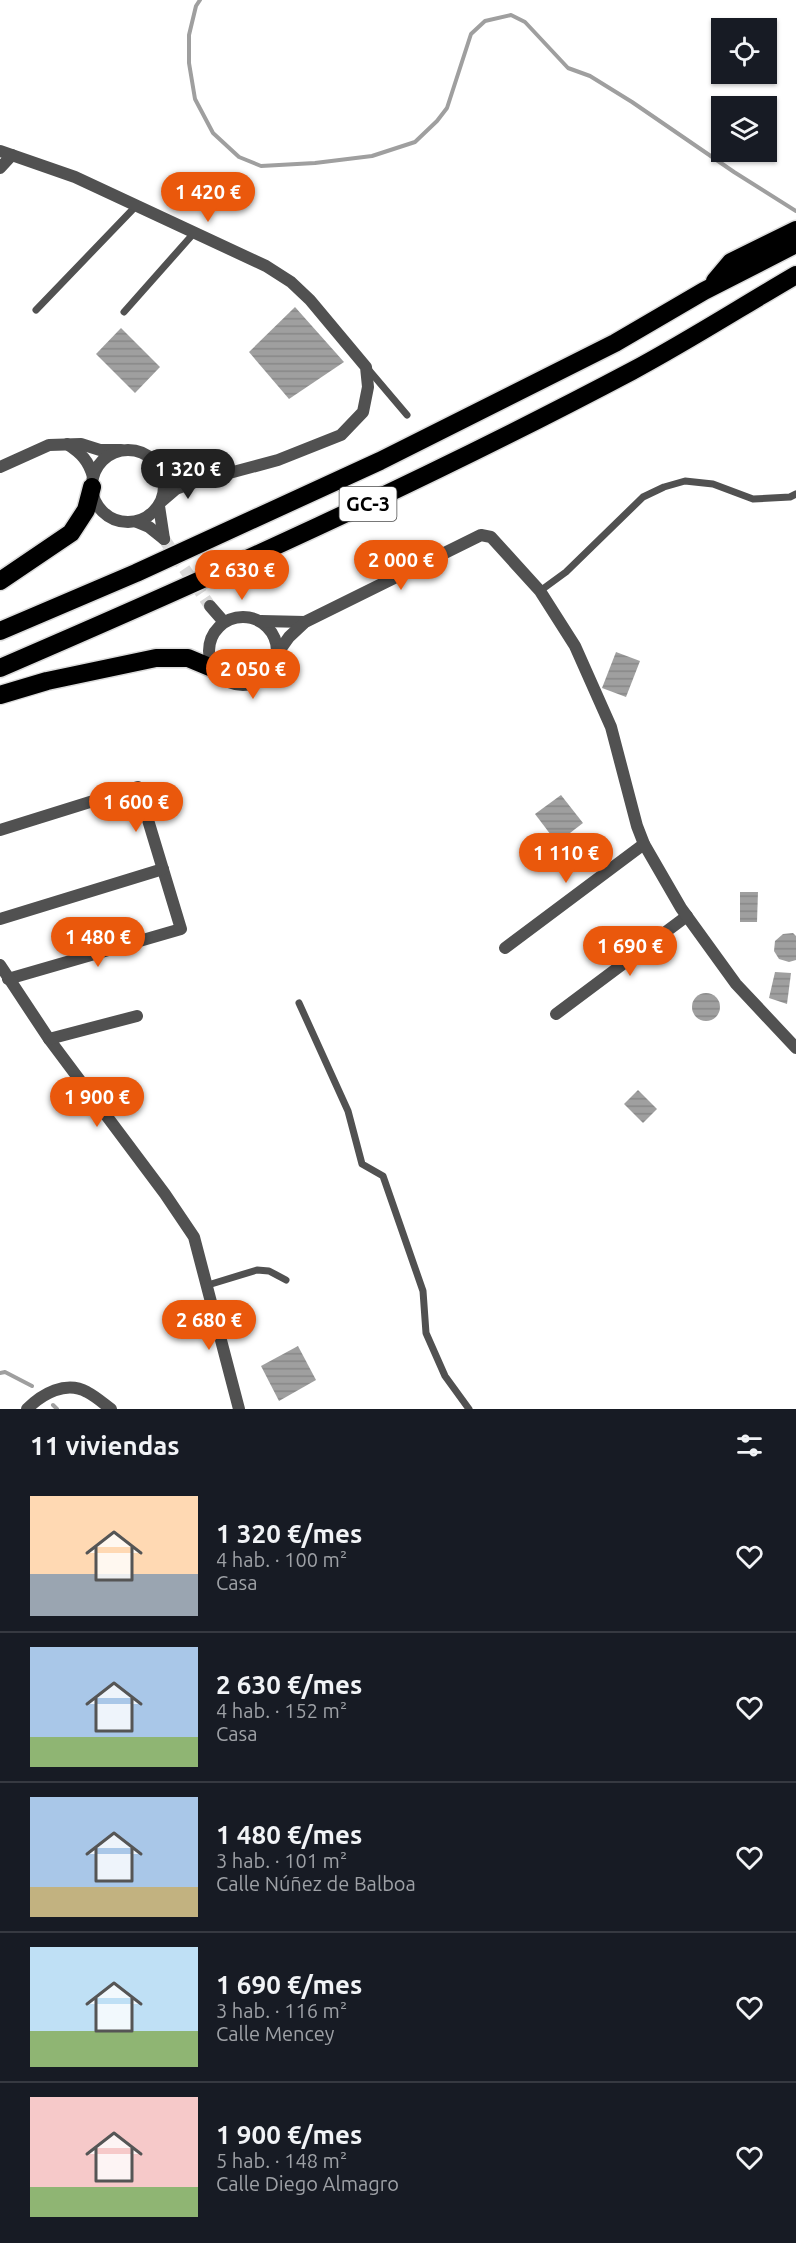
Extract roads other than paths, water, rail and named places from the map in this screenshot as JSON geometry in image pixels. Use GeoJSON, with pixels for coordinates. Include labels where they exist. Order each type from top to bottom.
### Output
{"type":"FeatureCollection","features":[{"type":"Feature","properties":{"kind":"highway"},"geometry":{"type":"LineString","coordinates":[[706,290],[731,262],[796,230]]}},
{"type":"Feature","properties":{"kind":"highway","name":"GC-3"},"geometry":{"type":"LineString","coordinates":[[0,631],[146,568],[380,460],[615,343],[706,290],[796,244]]}},
{"type":"Feature","properties":{"kind":"highway","name":"GC-3"},"geometry":{"type":"LineString","coordinates":[[0,668],[175,593],[398,489],[634,370],[796,275]]}},
{"type":"Feature","properties":{"kind":"highway"},"geometry":{"type":"LineString","coordinates":[[0,581],[71,533],[86,510],[92,482]]}},
{"type":"Feature","properties":{"kind":"highway"},"geometry":{"type":"LineString","coordinates":[[0,695],[47,681],[156,658],[188,658],[212,668]]}},
{"type":"Feature","properties":{"kind":"street"},"geometry":{"type":"LineString","coordinates":[[0,168],[6,153],[75,177],[266,266],[291,282],[310,300],[366,367],[368,387],[363,412],[341,435],[278,460],[203,479],[176,489],[160,503],[153,513],[137,522],[126,523],[106,515],[93,498],[90,465],[81,454],[67,444]]}},
{"type":"Feature","properties":{"kind":"street"},"geometry":{"type":"LineString","coordinates":[[0,467],[49,445],[81,444],[100,450],[133,450],[144,453],[153,459],[164,478],[165,490],[160,503],[164,539],[137,522]]}},
{"type":"Feature","properties":{"kind":"street"},"geometry":{"type":"LineString","coordinates":[[92,482],[103,460],[121,450]]}},
{"type":"Feature","properties":{"kind":"street"},"geometry":{"type":"LineString","coordinates":[[160,468],[181,476],[203,479]]}},
{"type":"Feature","properties":{"kind":"street"},"geometry":{"type":"LineString","coordinates":[[304,622],[261,621],[242,616],[224,622],[211,638],[209,658],[212,668],[228,683],[239,686],[260,681],[275,665],[278,654],[289,637],[304,622],[481,536],[491,537],[540,591],[575,646],[611,727],[637,826],[644,844],[687,916],[736,984],[796,1048]]}},
{"type":"Feature","properties":{"kind":"street"},"geometry":{"type":"LineString","coordinates":[[210,606],[224,622]]}},
{"type":"Feature","properties":{"kind":"street"},"geometry":{"type":"LineString","coordinates":[[261,621],[274,635],[278,654]]}},
{"type":"Feature","properties":{"kind":"street"},"geometry":{"type":"LineString","coordinates":[[0,830],[138,788],[181,929],[8,979]]}},
{"type":"Feature","properties":{"kind":"street"},"geometry":{"type":"LineString","coordinates":[[505,948],[644,844]]}},
{"type":"Feature","properties":{"kind":"street"},"geometry":{"type":"LineString","coordinates":[[0,919],[163,869]]}},
{"type":"Feature","properties":{"kind":"street"},"geometry":{"type":"LineString","coordinates":[[556,1014],[687,916]]}},
{"type":"Feature","properties":{"kind":"street"},"geometry":{"type":"LineString","coordinates":[[0,965],[49,1039],[165,1194],[194,1237],[239,1409]]}},
{"type":"Feature","properties":{"kind":"street"},"geometry":{"type":"LineString","coordinates":[[49,1039],[137,1016]]}},
{"type":"Feature","properties":{"kind":"street"},"geometry":{"type":"LineString","coordinates":[[27,1409],[46,1394],[64,1387],[86,1390],[111,1409]]}},
{"type":"Feature","properties":{"kind":"lane"},"geometry":{"type":"LineString","coordinates":[[36,310],[136,206]]}},
{"type":"Feature","properties":{"kind":"lane"},"geometry":{"type":"LineString","coordinates":[[124,312],[194,233]]}},
{"type":"Feature","properties":{"kind":"lane"},"geometry":{"type":"LineString","coordinates":[[366,367],[407,415]]}},
{"type":"Feature","properties":{"kind":"lane"},"geometry":{"type":"LineString","coordinates":[[540,591],[566,572],[643,497],[664,487],[685,481],[713,484],[753,499],[796,494]]}},
{"type":"Feature","properties":{"kind":"lane"},"geometry":{"type":"LineString","coordinates":[[299,1002],[348,1112],[362,1164],[383,1176],[423,1290],[426,1333],[446,1376],[469,1409]]}},
{"type":"Feature","properties":{"kind":"lane"},"geometry":{"type":"LineString","coordinates":[[208,1285],[257,1270],[269,1271],[286,1280]]}},
{"type":"Feature","properties":{"kind":"waterway"},"geometry":{"type":"LineString","coordinates":[[200,0],[196,6],[189,35],[189,63],[195,99],[213,133],[239,157],[261,166],[315,163],[372,156],[415,142],[447,108],[471,34],[485,21],[511,15],[525,22],[568,68],[590,76],[632,102],[734,172],[796,211]]}},
{"type":"Feature","properties":{"kind":"waterway"},"geometry":{"type":"LineString","coordinates":[[0,1373],[5,1372],[32,1386]]}},
{"type":"Feature","properties":{"kind":"waterway"},"geometry":{"type":"LineString","coordinates":[[53,1405],[57,1409]]}},
{"type":"Feature","properties":{"kind":"tunnel"},"geometry":{"type":"LineString","coordinates":[[164,539],[210,606]]}}]}
